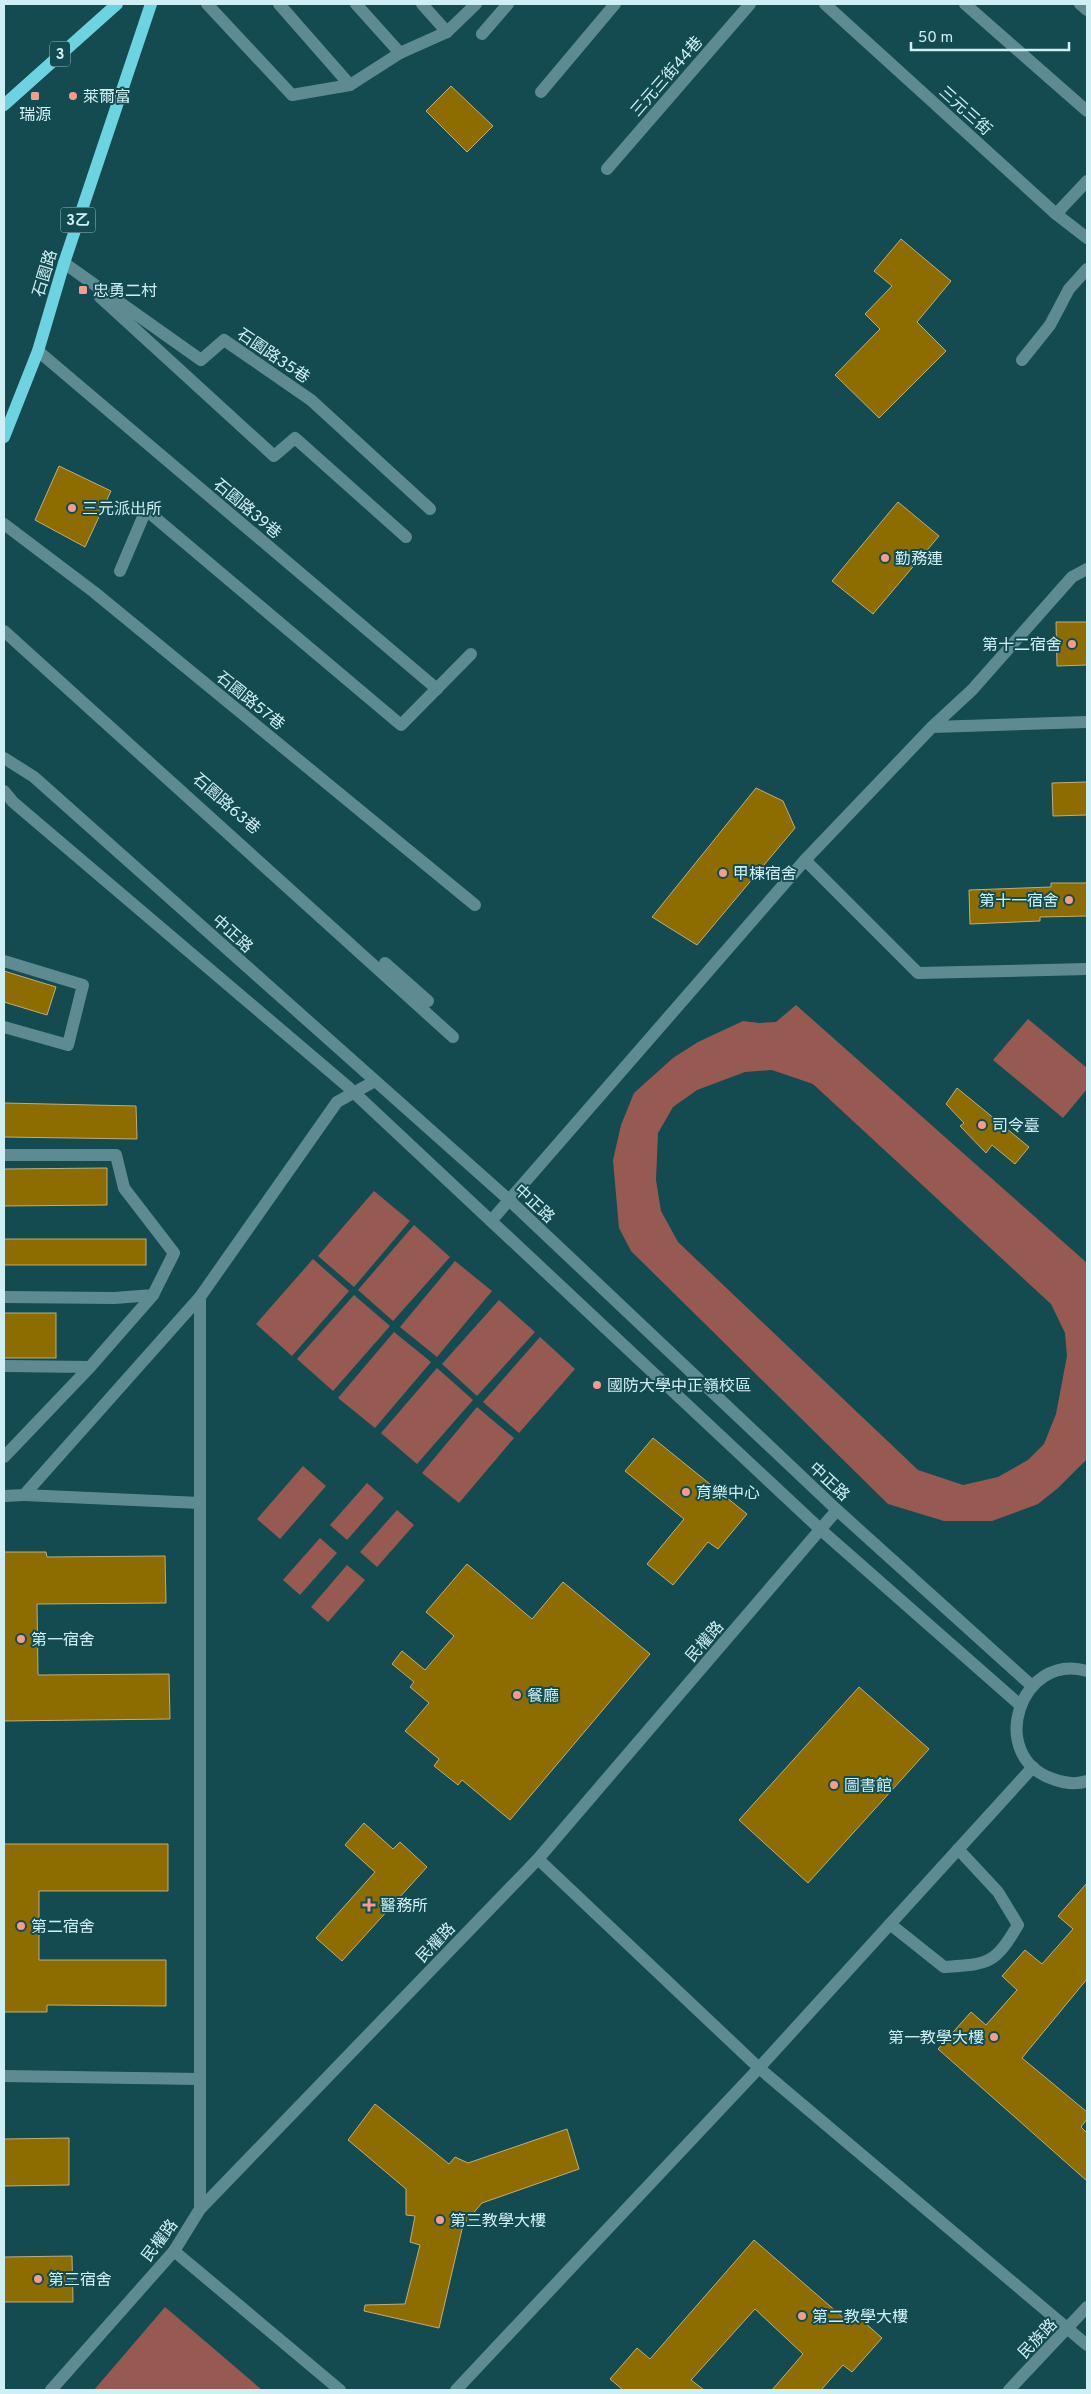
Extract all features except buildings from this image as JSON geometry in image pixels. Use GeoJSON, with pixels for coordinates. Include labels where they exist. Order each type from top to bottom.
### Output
{"type":"FeatureCollection","features":[{"type":"Feature","properties":{"kind":"main road","name":"3"},"geometry":{"type":"LineString","coordinates":[[4,105],[117,4]]}},
{"type":"Feature","properties":{"kind":"main road","name":"石園路"},"geometry":{"type":"LineString","coordinates":[[4,437],[38,351],[64,263],[151,4]]}},
{"type":"Feature","properties":{"kind":"street"},"geometry":{"type":"LineString","coordinates":[[208,4],[292,95],[350,85],[400,53],[447,32],[476,4]]}},
{"type":"Feature","properties":{"kind":"street"},"geometry":{"type":"LineString","coordinates":[[279,4],[350,85]]}},
{"type":"Feature","properties":{"kind":"street"},"geometry":{"type":"LineString","coordinates":[[356,4],[400,53]]}},
{"type":"Feature","properties":{"kind":"street"},"geometry":{"type":"LineString","coordinates":[[422,4],[447,32]]}},
{"type":"Feature","properties":{"kind":"street"},"geometry":{"type":"LineString","coordinates":[[482,34],[508,4]]}},
{"type":"Feature","properties":{"kind":"street"},"geometry":{"type":"LineString","coordinates":[[541,92],[615,4]]}},
{"type":"Feature","properties":{"kind":"street","name":"三元三街44巷"},"geometry":{"type":"LineString","coordinates":[[608,169],[750,4]]}},
{"type":"Feature","properties":{"kind":"street"},"geometry":{"type":"LineString","coordinates":[[965,4],[1087,111]]}},
{"type":"Feature","properties":{"kind":"street"},"geometry":{"type":"LineString","coordinates":[[1080,4],[1087,10]]}},
{"type":"Feature","properties":{"kind":"street","name":"三元三街"},"geometry":{"type":"LineString","coordinates":[[832,6],[1056,214],[1087,238]]}},
{"type":"Feature","properties":{"kind":"street"},"geometry":{"type":"LineString","coordinates":[[1056,214],[1087,181]]}},
{"type":"Feature","properties":{"kind":"street","name":"石園路35巷"},"geometry":{"type":"LineString","coordinates":[[64,263],[201,360],[224,340],[311,400],[430,509]]}},
{"type":"Feature","properties":{"kind":"street"},"geometry":{"type":"LineString","coordinates":[[64,263],[274,456],[295,438],[406,537]]}},
{"type":"Feature","properties":{"kind":"street"},"geometry":{"type":"LineString","coordinates":[[1022,360],[1050,325],[1070,289],[1087,268]]}},
{"type":"Feature","properties":{"kind":"street","name":"石園路39巷"},"geometry":{"type":"LineString","coordinates":[[38,351],[437,689]]}},
{"type":"Feature","properties":{"kind":"street"},"geometry":{"type":"LineString","coordinates":[[120,571],[146,510],[401,725],[471,654]]}},
{"type":"Feature","properties":{"kind":"street","name":"石園路57巷"},"geometry":{"type":"LineString","coordinates":[[4,524],[94,592],[475,905]]}},
{"type":"Feature","properties":{"kind":"street"},"geometry":{"type":"LineString","coordinates":[[491,1221],[508,1199],[805,860],[932,727],[972,690],[1072,577],[1087,569]]}},
{"type":"Feature","properties":{"kind":"street"},"geometry":{"type":"LineString","coordinates":[[4,631],[454,1037]]}},
{"type":"Feature","properties":{"kind":"street","name":"石園路63巷"},"geometry":{"type":"LineString","coordinates":[[4,631],[428,1001]]}},
{"type":"Feature","properties":{"kind":"street"},"geometry":{"type":"LineString","coordinates":[[932,727],[1087,722]]}},
{"type":"Feature","properties":{"kind":"street","name":"中正路"},"geometry":{"type":"LineString","coordinates":[[4,758],[34,777],[508,1199],[837,1510],[1032,1686]]}},
{"type":"Feature","properties":{"kind":"street"},"geometry":{"type":"LineString","coordinates":[[4,791],[13,802],[347,1086],[820,1530],[1020,1705]]}},
{"type":"Feature","properties":{"kind":"street"},"geometry":{"type":"LineString","coordinates":[[805,860],[918,973],[1087,969]]}},
{"type":"Feature","properties":{"kind":"street"},"geometry":{"type":"LineString","coordinates":[[4,961],[83,986],[68,1045],[4,1027]]}},
{"type":"Feature","properties":{"kind":"street"},"geometry":{"type":"LineString","coordinates":[[24,1495],[200,1297],[337,1102],[375,1080]]}},
{"type":"Feature","properties":{"kind":"street"},"geometry":{"type":"LineString","coordinates":[[4,1155],[116,1155],[124,1188],[174,1253],[153,1295],[90,1367],[4,1457]]}},
{"type":"Feature","properties":{"kind":"street"},"geometry":{"type":"LineString","coordinates":[[4,1297],[114,1298],[153,1295]]}},
{"type":"Feature","properties":{"kind":"street"},"geometry":{"type":"LineString","coordinates":[[200,1297],[200,2209]]}},
{"type":"Feature","properties":{"kind":"street"},"geometry":{"type":"LineString","coordinates":[[4,1366],[90,1367]]}},
{"type":"Feature","properties":{"kind":"street"},"geometry":{"type":"LineString","coordinates":[[4,1496],[24,1495],[200,1503]]}},
{"type":"Feature","properties":{"kind":"street","name":"民權路"},"geometry":{"type":"LineString","coordinates":[[51,2390],[174,2251],[200,2209],[538,1858],[837,1510]]}},
{"type":"Feature","properties":{"kind":"street"},"geometry":{"type":"LineString","coordinates":[[1087,1672],[1064,1670],[1047,1675],[1032,1686],[1020,1705],[1016,1721],[1017,1738],[1023,1754],[1033,1767],[1048,1777],[1065,1783],[1087,1781]]}},
{"type":"Feature","properties":{"kind":"street"},"geometry":{"type":"LineString","coordinates":[[456,2390],[759,2068],[1033,1767]]}},
{"type":"Feature","properties":{"kind":"street"},"geometry":{"type":"LineString","coordinates":[[890,1924],[944,1967],[982,1965],[1004,1949],[1018,1925],[998,1892],[958,1849]]}},
{"type":"Feature","properties":{"kind":"street"},"geometry":{"type":"LineString","coordinates":[[538,1858],[759,2068],[1087,2345]]}},
{"type":"Feature","properties":{"kind":"street"},"geometry":{"type":"LineString","coordinates":[[4,2076],[200,2079]]}},
{"type":"Feature","properties":{"kind":"street"},"geometry":{"type":"LineString","coordinates":[[174,2251],[340,2390]]}},
{"type":"Feature","properties":{"kind":"street","name":"民族路"},"geometry":{"type":"LineString","coordinates":[[1009,2390],[1087,2307]]}},
{"type":"Feature","properties":{"kind":"shaded area"},"geometry":{"type":"Polygon","coordinates":[[[796,1005],[1087,1263],[1087,1459],[1058,1488],[1038,1504],[992,1521],[944,1521],[888,1504],[631,1251],[619,1228],[613,1160],[621,1125],[634,1093],[673,1058],[698,1042],[743,1021],[759,1023],[776,1022],[796,1005]],[[772,1070],[745,1072],[697,1090],[673,1107],[658,1133],[656,1180],[661,1211],[678,1242],[918,1470],[963,1485],[998,1477],[1028,1460],[1044,1444],[1056,1414],[1067,1356],[1065,1333],[1051,1304],[813,1084],[772,1070]]]}},
{"type":"Feature","properties":{"kind":"shaded area"},"geometry":{"type":"Polygon","coordinates":[[[1028,1019],[1087,1068],[1087,1089],[1063,1118],[993,1060],[1028,1019]]]}},
{"type":"Feature","properties":{"kind":"shaded area"},"geometry":{"type":"Polygon","coordinates":[[[374,1191],[410,1221],[354,1287],[318,1256],[374,1191]]]}},
{"type":"Feature","properties":{"kind":"shaded area"},"geometry":{"type":"Polygon","coordinates":[[[414,1225],[450,1257],[393,1321],[358,1290],[414,1225]]]}},
{"type":"Feature","properties":{"kind":"shaded area"},"geometry":{"type":"Polygon","coordinates":[[[313,1259],[349,1291],[292,1356],[256,1324],[313,1259]]]}},
{"type":"Feature","properties":{"kind":"shaded area"},"geometry":{"type":"Polygon","coordinates":[[[455,1261],[492,1291],[437,1357],[400,1327],[455,1261]]]}},
{"type":"Feature","properties":{"kind":"shaded area"},"geometry":{"type":"Polygon","coordinates":[[[354,1295],[390,1326],[333,1391],[297,1359],[354,1295]]]}},
{"type":"Feature","properties":{"kind":"shaded area"},"geometry":{"type":"Polygon","coordinates":[[[499,1300],[535,1332],[477,1396],[442,1364],[499,1300]]]}},
{"type":"Feature","properties":{"kind":"shaded area"},"geometry":{"type":"Polygon","coordinates":[[[394,1332],[431,1362],[375,1428],[338,1398],[394,1332]]]}},
{"type":"Feature","properties":{"kind":"shaded area"},"geometry":{"type":"Polygon","coordinates":[[[540,1337],[575,1369],[519,1433],[483,1402],[540,1337]]]}},
{"type":"Feature","properties":{"kind":"shaded area"},"geometry":{"type":"Polygon","coordinates":[[[437,1368],[473,1400],[417,1464],[381,1433],[437,1368]]]}},
{"type":"Feature","properties":{"kind":"shaded area"},"geometry":{"type":"Polygon","coordinates":[[[477,1407],[514,1438],[459,1503],[422,1473],[477,1407]]]}},
{"type":"Feature","properties":{"kind":"shaded area"},"geometry":{"type":"Polygon","coordinates":[[[303,1466],[326,1486],[280,1539],[257,1519],[303,1466]]]}},
{"type":"Feature","properties":{"kind":"shaded area"},"geometry":{"type":"Polygon","coordinates":[[[367,1483],[384,1498],[347,1540],[330,1525],[367,1483]]]}},
{"type":"Feature","properties":{"kind":"shaded area"},"geometry":{"type":"Polygon","coordinates":[[[397,1510],[414,1525],[377,1567],[360,1552],[397,1510]]]}},
{"type":"Feature","properties":{"kind":"shaded area"},"geometry":{"type":"Polygon","coordinates":[[[320,1538],[337,1553],[300,1595],[283,1580],[320,1538]]]}},
{"type":"Feature","properties":{"kind":"shaded area"},"geometry":{"type":"Polygon","coordinates":[[[347,1565],[365,1580],[328,1622],[311,1607],[347,1565]]]}},
{"type":"Feature","properties":{"kind":"shaded area"},"geometry":{"type":"Polygon","coordinates":[[[165,2307],[262,2390],[94,2390],[165,2307]]]}},
{"type":"Feature","properties":{"kind":"place","name":"瑞源"},"geometry":{"type":"Point","coordinates":[35,96]}},
{"type":"Feature","properties":{"kind":"place","name":"萊爾富"},"geometry":{"type":"Point","coordinates":[73,96]}},
{"type":"Feature","properties":{"kind":"place","name":"忠勇二村"},"geometry":{"type":"Point","coordinates":[83,290]}},
{"type":"Feature","properties":{"kind":"place","name":"三元派出所"},"geometry":{"type":"Point","coordinates":[72,508]}},
{"type":"Feature","properties":{"kind":"place","name":"勤務連"},"geometry":{"type":"Point","coordinates":[885,558]}},
{"type":"Feature","properties":{"kind":"place","name":"第十二宿舍"},"geometry":{"type":"Point","coordinates":[1072,644]}},
{"type":"Feature","properties":{"kind":"place","name":"甲棟宿舍"},"geometry":{"type":"Point","coordinates":[723,873]}},
{"type":"Feature","properties":{"kind":"place","name":"第十一宿舍"},"geometry":{"type":"Point","coordinates":[1069,900]}},
{"type":"Feature","properties":{"kind":"place","name":"司令臺"},"geometry":{"type":"Point","coordinates":[982,1125]}},
{"type":"Feature","properties":{"kind":"place","name":"國防大學中正嶺校區"},"geometry":{"type":"Point","coordinates":[597,1385]}},
{"type":"Feature","properties":{"kind":"place","name":"育樂中心"},"geometry":{"type":"Point","coordinates":[686,1492]}},
{"type":"Feature","properties":{"kind":"place","name":"第一宿舍"},"geometry":{"type":"Point","coordinates":[21,1639]}},
{"type":"Feature","properties":{"kind":"place","name":"餐廳"},"geometry":{"type":"Point","coordinates":[517,1695]}},
{"type":"Feature","properties":{"kind":"place","name":"圖書館"},"geometry":{"type":"Point","coordinates":[834,1785]}},
{"type":"Feature","properties":{"kind":"place","name":"醫務所"},"geometry":{"type":"Point","coordinates":[369,1905]}},
{"type":"Feature","properties":{"kind":"place","name":"第二宿舍"},"geometry":{"type":"Point","coordinates":[21,1926]}},
{"type":"Feature","properties":{"kind":"place","name":"第一教學大樓"},"geometry":{"type":"Point","coordinates":[994,2037]}},
{"type":"Feature","properties":{"kind":"place","name":"第三教學大樓"},"geometry":{"type":"Point","coordinates":[440,2220]}},
{"type":"Feature","properties":{"kind":"place","name":"第三宿舍"},"geometry":{"type":"Point","coordinates":[38,2279]}},
{"type":"Feature","properties":{"kind":"place","name":"第二教學大樓"},"geometry":{"type":"Point","coordinates":[802,2316]}}]}
